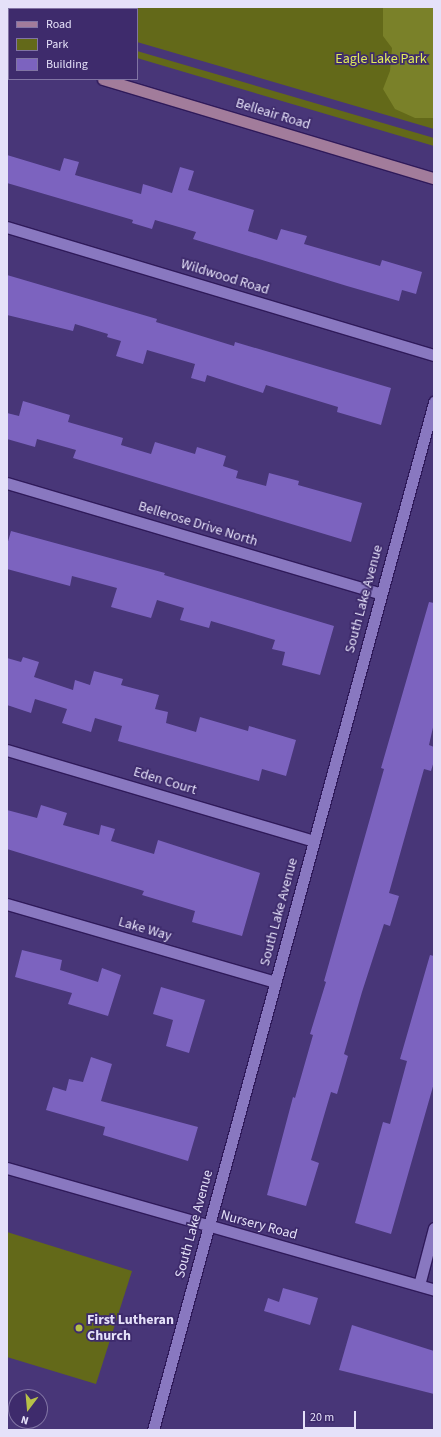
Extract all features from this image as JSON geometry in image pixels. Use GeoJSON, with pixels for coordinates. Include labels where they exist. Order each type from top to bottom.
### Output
{"type":"FeatureCollection","features":[{"type":"Feature","properties":{"kind":"main road","name":"Belleair Road"},"geometry":{"type":"LineString","coordinates":[[106,80],[434,178]]}},
{"type":"Feature","properties":{"kind":"street","name":"Wildwood Road"},"geometry":{"type":"LineString","coordinates":[[7,227],[434,355]]}},
{"type":"Feature","properties":{"kind":"street","name":"South Lake Avenue"},"geometry":{"type":"LineString","coordinates":[[153,1430],[433,408]]}},
{"type":"Feature","properties":{"kind":"street","name":"Bellerose Drive North"},"geometry":{"type":"LineString","coordinates":[[7,483],[381,594]]}},
{"type":"Feature","properties":{"kind":"street","name":"Eden Court"},"geometry":{"type":"LineString","coordinates":[[7,750],[314,841]]}},
{"type":"Feature","properties":{"kind":"street","name":"Lake Way"},"geometry":{"type":"LineString","coordinates":[[7,904],[275,982]]}},
{"type":"Feature","properties":{"kind":"street","name":"Nursery Road"},"geometry":{"type":"LineString","coordinates":[[7,1168],[208,1227],[434,1290]]}},
{"type":"Feature","properties":{"kind":"street"},"geometry":{"type":"LineString","coordinates":[[418,1286],[434,1228]]}},
{"type":"Feature","properties":{"kind":"green space","name":"Eagle Lake Park"},"geometry":{"type":"Polygon","coordinates":[[[18,7],[434,7],[434,129],[138,42],[138,8],[18,7]]]}},
{"type":"Feature","properties":{"kind":"green space"},"geometry":{"type":"Polygon","coordinates":[[[383,7],[434,7],[434,118],[415,118],[395,109],[383,89],[390,71],[392,48],[383,36],[383,7]]]}},
{"type":"Feature","properties":{"kind":"green space"},"geometry":{"type":"Polygon","coordinates":[[[138,51],[434,138],[434,146],[138,58],[138,51]]]}},
{"type":"Feature","properties":{"kind":"green space"},"geometry":{"type":"Polygon","coordinates":[[[7,1232],[132,1271],[96,1384],[7,1357],[7,1232]]]}},
{"type":"Feature","properties":{"kind":"building"},"geometry":{"type":"Polygon","coordinates":[[[7,155],[60,171],[64,158],[79,162],[75,175],[141,194],[143,184],[172,193],[180,167],[194,171],[188,190],[254,210],[248,231],[277,240],[281,229],[307,236],[304,244],[380,266],[382,260],[422,272],[416,294],[402,290],[399,301],[193,239],[196,232],[155,220],[152,229],[132,223],[133,220],[7,183],[7,155]]]}},
{"type":"Feature","properties":{"kind":"building"},"geometry":{"type":"Polygon","coordinates":[[[7,275],[157,319],[156,322],[234,346],[235,342],[391,388],[381,425],[337,412],[338,407],[266,385],[263,393],[207,375],[205,382],[191,378],[195,364],[147,350],[143,364],[116,356],[121,341],[107,337],[108,334],[75,324],[73,331],[7,315],[7,275]]]}},
{"type":"Feature","properties":{"kind":"building"},"geometry":{"type":"Polygon","coordinates":[[[23,401],[70,415],[68,422],[123,438],[121,445],[151,454],[155,442],[195,454],[197,447],[226,456],[223,466],[238,471],[236,478],[266,486],[269,473],[299,481],[298,485],[362,503],[351,542],[73,458],[76,450],[37,439],[35,447],[7,439],[7,413],[19,416],[23,401]]]}},
{"type":"Feature","properties":{"kind":"building"},"geometry":{"type":"Polygon","coordinates":[[[11,531],[165,573],[164,575],[334,626],[320,675],[282,665],[285,652],[272,649],[275,640],[211,621],[209,628],[180,620],[184,608],[157,600],[151,618],[111,607],[117,588],[72,576],[70,586],[7,569],[7,545],[11,531]]]}},
{"type":"Feature","properties":{"kind":"building"},"geometry":{"type":"Polygon","coordinates":[[[429,602],[434,603],[434,723],[429,745],[434,747],[434,761],[431,771],[424,769],[389,893],[399,896],[390,926],[384,924],[344,1054],[348,1056],[337,1094],[331,1092],[311,1160],[319,1163],[306,1206],[267,1195],[293,1097],[295,1098],[313,1035],[310,1034],[326,982],[324,981],[384,769],[381,768],[429,602]]]}},
{"type":"Feature","properties":{"kind":"building"},"geometry":{"type":"Polygon","coordinates":[[[23,657],[39,662],[34,677],[73,690],[75,680],[90,685],[94,671],[123,679],[121,685],[159,695],[155,709],[168,712],[166,723],[196,732],[200,717],[248,731],[249,726],[296,740],[286,776],[262,769],[259,781],[118,741],[122,726],[95,718],[91,732],[62,723],[67,709],[35,699],[31,713],[7,705],[7,658],[21,662],[23,657]]]}},
{"type":"Feature","properties":{"kind":"building"},"geometry":{"type":"Polygon","coordinates":[[[41,805],[67,813],[63,825],[99,835],[101,825],[115,829],[111,841],[154,854],[158,840],[260,873],[242,936],[192,922],[195,911],[142,895],[144,891],[7,849],[7,810],[37,818],[41,805]]]}},
{"type":"Feature","properties":{"kind":"building"},"geometry":{"type":"Polygon","coordinates":[[[22,950],[62,960],[60,970],[98,982],[102,968],[121,975],[108,1016],[68,1004],[72,993],[15,977],[22,950]]]}},
{"type":"Feature","properties":{"kind":"building"},"geometry":{"type":"Polygon","coordinates":[[[430,955],[434,956],[434,1083],[391,1234],[355,1223],[383,1122],[390,1124],[407,1061],[400,1059],[430,955]]]}},
{"type":"Feature","properties":{"kind":"building"},"geometry":{"type":"Polygon","coordinates":[[[161,987],[205,1000],[189,1053],[166,1046],[173,1020],[153,1014],[161,987]]]}},
{"type":"Feature","properties":{"kind":"building"},"geometry":{"type":"Polygon","coordinates":[[[91,1057],[112,1064],[101,1101],[198,1127],[188,1161],[103,1135],[105,1127],[46,1110],[53,1087],[66,1091],[69,1079],[83,1082],[91,1057]]]}},
{"type":"Feature","properties":{"kind":"building"},"geometry":{"type":"Polygon","coordinates":[[[283,1288],[318,1298],[310,1325],[264,1311],[268,1298],[279,1302],[283,1288]]]}},
{"type":"Feature","properties":{"kind":"building"},"geometry":{"type":"Polygon","coordinates":[[[352,1325],[434,1351],[434,1394],[339,1370],[352,1325]]]}},
{"type":"Feature","properties":{"kind":"place","name":"First Lutheran Church"},"geometry":{"type":"Point","coordinates":[79,1328]}}]}
